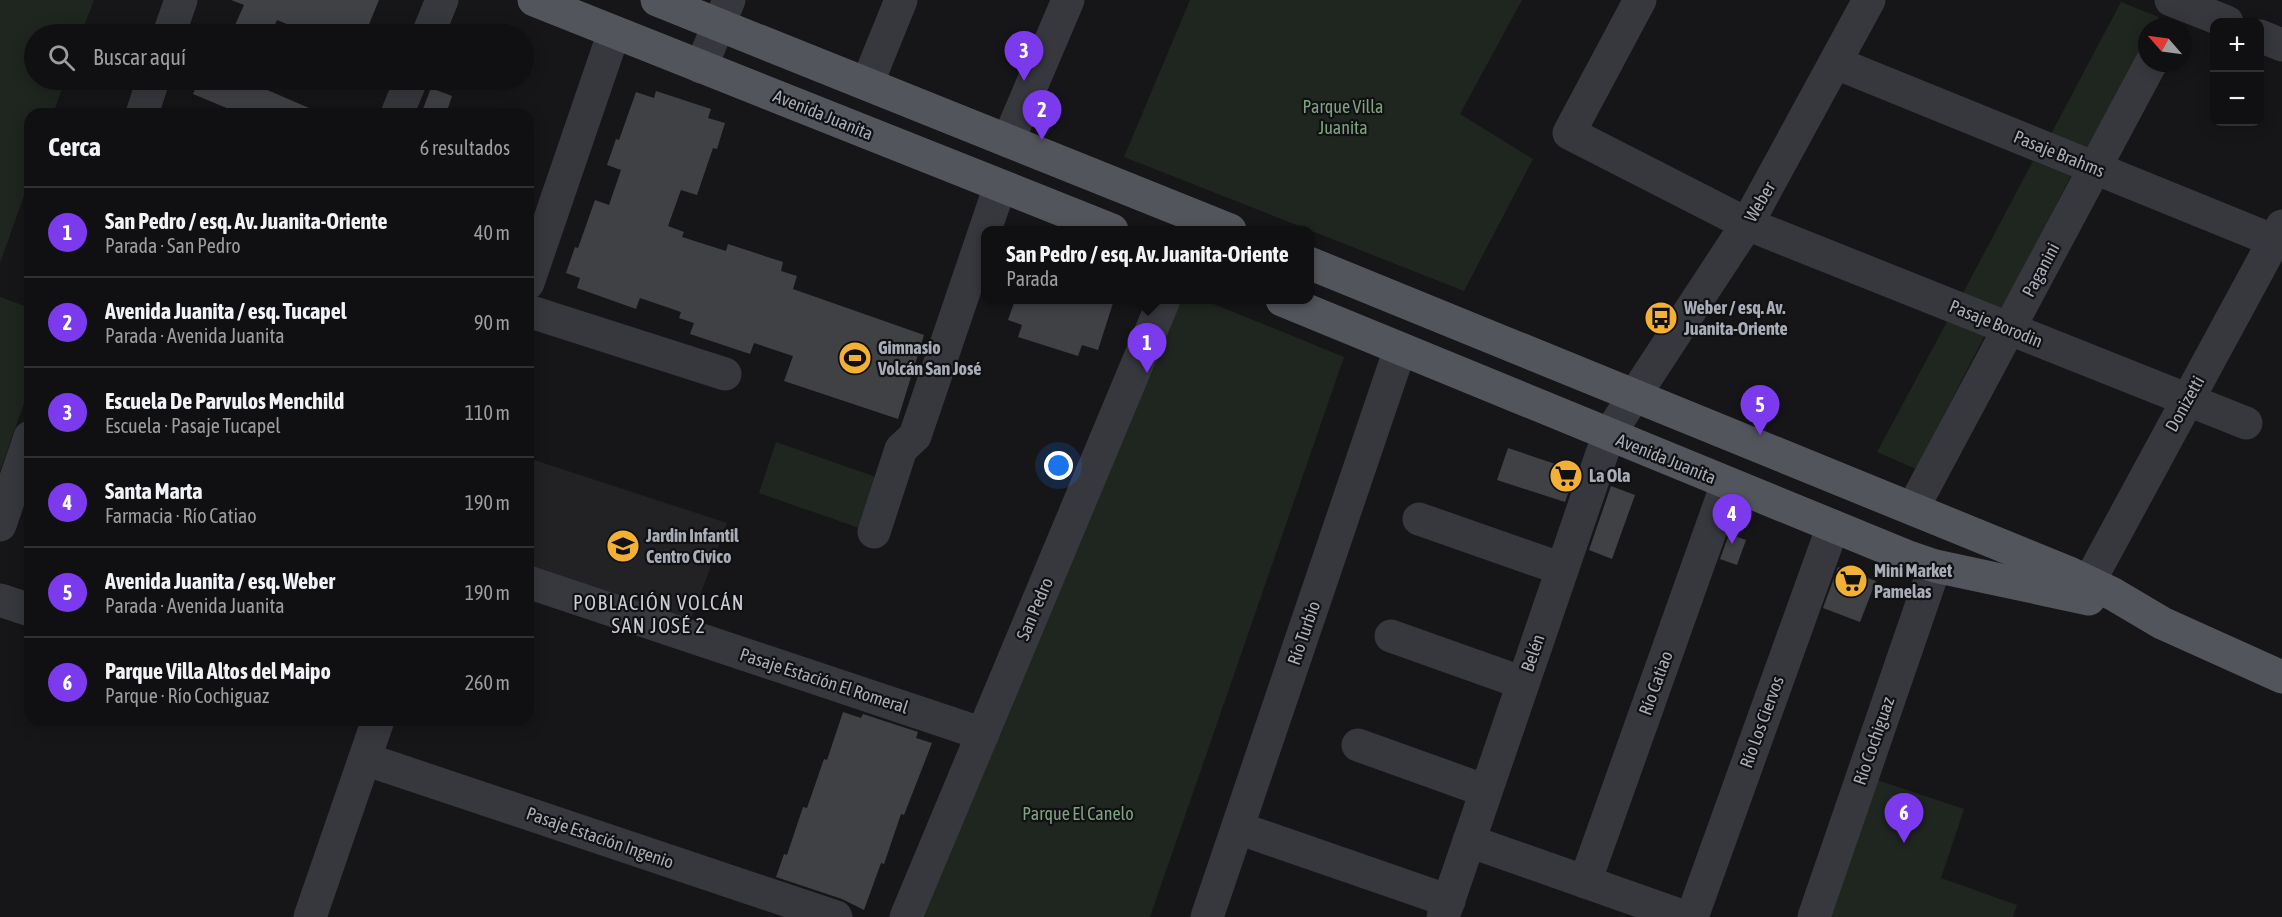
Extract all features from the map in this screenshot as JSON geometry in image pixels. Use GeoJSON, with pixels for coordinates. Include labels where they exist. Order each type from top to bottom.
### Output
{"type":"FeatureCollection","features":[{"type":"Feature","properties":{"kind":"main road","name":"Avenida Juanita"},"geometry":{"type":"LineString","coordinates":[[534,0],[1100,226]]}},
{"type":"Feature","properties":{"kind":"main road"},"geometry":{"type":"LineString","coordinates":[[657,0],[724,12],[867,84],[1008,141],[1206,226]]}},
{"type":"Feature","properties":{"kind":"main road","name":"Avenida Juanita"},"geometry":{"type":"LineString","coordinates":[[1314,265],[1913,508],[2089,582],[2162,623],[2282,677]]}},
{"type":"Feature","properties":{"kind":"main road","name":"Avenida Juanita"},"geometry":{"type":"LineString","coordinates":[[1292,304],[1727,484],[1935,566],[2068,593],[2162,623]]}},
{"type":"Feature","properties":{"kind":"street"},"geometry":{"type":"LineString","coordinates":[[173,24],[181,0]]}},
{"type":"Feature","properties":{"kind":"street"},"geometry":{"type":"LineString","coordinates":[[432,24],[442,0]]}},
{"type":"Feature","properties":{"kind":"street"},"geometry":{"type":"LineString","coordinates":[[867,84],[901,0]]}},
{"type":"Feature","properties":{"kind":"street"},"geometry":{"type":"LineString","coordinates":[[1008,141],[1068,0]]}},
{"type":"Feature","properties":{"kind":"street","name":"Pasaje Borodin"},"geometry":{"type":"LineString","coordinates":[[1640,0],[1569,134],[1747,224],[2246,423]]}},
{"type":"Feature","properties":{"kind":"street","name":"Weber"},"geometry":{"type":"LineString","coordinates":[[1635,395],[1747,224],[1869,0]]}},
{"type":"Feature","properties":{"kind":"street"},"geometry":{"type":"LineString","coordinates":[[2177,8],[2212,18]]}},
{"type":"Feature","properties":{"kind":"street"},"geometry":{"type":"LineString","coordinates":[[701,67],[724,12]]}},
{"type":"Feature","properties":{"kind":"street"},"geometry":{"type":"LineString","coordinates":[[534,265],[614,32]]}},
{"type":"Feature","properties":{"kind":"street"},"geometry":{"type":"LineString","coordinates":[[2264,38],[2282,45]]}},
{"type":"Feature","properties":{"kind":"street","name":"Pasaje Brahms"},"geometry":{"type":"LineString","coordinates":[[1836,63],[2095,169],[2279,237]]}},
{"type":"Feature","properties":{"kind":"street","name":"Paganini"},"geometry":{"type":"LineString","coordinates":[[1913,508],[2146,72]]}},
{"type":"Feature","properties":{"kind":"street"},"geometry":{"type":"LineString","coordinates":[[143,108],[149,90]]}},
{"type":"Feature","properties":{"kind":"street"},"geometry":{"type":"LineString","coordinates":[[399,108],[407,90]]}},
{"type":"Feature","properties":{"kind":"street"},"geometry":{"type":"LineString","coordinates":[[986,226],[1000,186]]}},
{"type":"Feature","properties":{"kind":"street","name":"Donizetti"},"geometry":{"type":"LineString","coordinates":[[2089,582],[2187,400],[2279,237]]}},
{"type":"Feature","properties":{"kind":"street"},"geometry":{"type":"LineString","coordinates":[[874,532],[901,449],[915,436],[981,242]]}},
{"type":"Feature","properties":{"kind":"street","name":"San Pedro"},"geometry":{"type":"LineString","coordinates":[[906,917],[1162,304]]}},
{"type":"Feature","properties":{"kind":"street"},"geometry":{"type":"LineString","coordinates":[[534,313],[725,374]]}},
{"type":"Feature","properties":{"kind":"street","name":"Río Turbio"},"geometry":{"type":"LineString","coordinates":[[1207,917],[1400,349]]}},
{"type":"Feature","properties":{"kind":"street","name":"Belén"},"geometry":{"type":"LineString","coordinates":[[1446,909],[1608,435],[1635,395]]}},
{"type":"Feature","properties":{"kind":"street"},"geometry":{"type":"LineString","coordinates":[[0,525],[24,455]]}},
{"type":"Feature","properties":{"kind":"street","name":"Río Catiao"},"geometry":{"type":"LineString","coordinates":[[1585,882],[1727,484]]}},
{"type":"Feature","properties":{"kind":"street"},"geometry":{"type":"LineString","coordinates":[[1419,519],[1562,569]]}},
{"type":"Feature","properties":{"kind":"street","name":"Río Los Ciervos"},"geometry":{"type":"LineString","coordinates":[[1692,917],[1833,526]]}},
{"type":"Feature","properties":{"kind":"street","name":"Río Cochiguaz"},"geometry":{"type":"LineString","coordinates":[[1814,917],[1935,566]]}},
{"type":"Feature","properties":{"kind":"street","name":"Pasaje Estación El Romeral"},"geometry":{"type":"LineString","coordinates":[[534,584],[983,734]]}},
{"type":"Feature","properties":{"kind":"street"},"geometry":{"type":"LineString","coordinates":[[0,600],[24,608]]}},
{"type":"Feature","properties":{"kind":"street"},"geometry":{"type":"LineString","coordinates":[[1391,636],[1523,683]]}},
{"type":"Feature","properties":{"kind":"street"},"geometry":{"type":"LineString","coordinates":[[310,917],[364,759],[368,726]]}},
{"type":"Feature","properties":{"kind":"street"},"geometry":{"type":"LineString","coordinates":[[1358,745],[1486,791]]}},
{"type":"Feature","properties":{"kind":"street","name":"Pasaje Estación Ingenio"},"geometry":{"type":"LineString","coordinates":[[364,759],[836,917]]}},
{"type":"Feature","properties":{"kind":"street"},"geometry":{"type":"LineString","coordinates":[[1238,828],[1446,909]]}},
{"type":"Feature","properties":{"kind":"street"},"geometry":{"type":"LineString","coordinates":[[1469,841],[1685,917]]}},
{"type":"Feature","properties":{"kind":"shaded area","name":"Jardin Infantil Centro Civico"},"geometry":{"type":"Polygon","coordinates":[[[534,460],[727,523],[691,619],[534,570],[534,460]]]}},
{"type":"Feature","properties":{"kind":"green space"},"geometry":{"type":"Polygon","coordinates":[[[0,0],[94,0],[85,24],[24,24],[24,90],[61,90],[55,108],[24,108],[24,196],[0,263],[0,0]]]}},
{"type":"Feature","properties":{"kind":"green space","name":"Parque Villa Juanita"},"geometry":{"type":"Polygon","coordinates":[[[1190,0],[1522,0],[1460,114],[1533,159],[1464,291],[1314,232],[1314,226],[1299,226],[1124,157],[1190,0]]]}},
{"type":"Feature","properties":{"kind":"green space"},"geometry":{"type":"Polygon","coordinates":[[[2121,2],[2159,17],[2138,18],[2138,58],[2090,151],[2051,134],[2121,2]]]}},
{"type":"Feature","properties":{"kind":"green space"},"geometry":{"type":"Polygon","coordinates":[[[2033,161],[2071,176],[2002,310],[1963,293],[2033,161]]]}},
{"type":"Feature","properties":{"kind":"green space"},"geometry":{"type":"Polygon","coordinates":[[[0,297],[24,306],[24,404],[0,471],[0,297]]]}},
{"type":"Feature","properties":{"kind":"green space","name":"Parque El Canelo"},"geometry":{"type":"Polygon","coordinates":[[[1177,304],[1214,304],[1344,357],[1150,917],[924,917],[1177,304]]]}},
{"type":"Feature","properties":{"kind":"green space"},"geometry":{"type":"Polygon","coordinates":[[[1948,320],[1985,335],[1916,469],[1877,452],[1948,320]]]}},
{"type":"Feature","properties":{"kind":"green space"},"geometry":{"type":"Polygon","coordinates":[[[776,442],[879,478],[862,529],[759,493],[776,442]]]}},
{"type":"Feature","properties":{"kind":"green space"},"geometry":{"type":"Polygon","coordinates":[[[1877,780],[1964,809],[1941,878],[2017,905],[2013,917],[1831,917],[1877,780]]]}},
{"type":"Feature","properties":{"kind":"building"},"geometry":{"type":"Polygon","coordinates":[[[231,0],[379,0],[369,24],[287,24],[277,20],[275,24],[235,24],[244,5],[231,0]]]}},
{"type":"Feature","properties":{"kind":"building"},"geometry":{"type":"Polygon","coordinates":[[[195,90],[267,90],[309,108],[227,108],[193,94],[195,90]]]}},
{"type":"Feature","properties":{"kind":"building"},"geometry":{"type":"Polygon","coordinates":[[[430,90],[452,96],[448,108],[423,108],[430,90]]]}},
{"type":"Feature","properties":{"kind":"building"},"geometry":{"type":"Polygon","coordinates":[[[656,91],[711,109],[708,118],[725,123],[717,149],[713,148],[697,195],[681,190],[668,226],[684,232],[682,237],[726,251],[728,244],[783,262],[781,271],[797,276],[793,289],[924,335],[898,419],[784,381],[793,356],[754,343],[750,354],[690,334],[694,323],[679,318],[681,312],[640,298],[636,309],[577,288],[580,278],[566,273],[575,247],[578,248],[595,200],[609,205],[621,170],[607,165],[616,139],[619,140],[636,92],[654,98],[656,91]]]}},
{"type":"Feature","properties":{"kind":"building"},"geometry":{"type":"Polygon","coordinates":[[[1014,304],[1113,304],[1098,350],[1082,345],[1078,356],[1018,337],[1022,325],[1008,320],[1014,304]]]}},
{"type":"Feature","properties":{"kind":"building"},"geometry":{"type":"Polygon","coordinates":[[[1508,448],[1576,471],[1565,502],[1497,480],[1508,448]]]}},
{"type":"Feature","properties":{"kind":"building"},"geometry":{"type":"Polygon","coordinates":[[[1611,486],[1635,495],[1612,559],[1589,550],[1611,486]]]}},
{"type":"Feature","properties":{"kind":"building"},"geometry":{"type":"Polygon","coordinates":[[[1729,534],[1746,540],[1737,565],[1720,559],[1729,534]]]}},
{"type":"Feature","properties":{"kind":"building"},"geometry":{"type":"Polygon","coordinates":[[[1838,567],[1876,581],[1860,622],[1823,608],[1838,567]]]}},
{"type":"Feature","properties":{"kind":"building"},"geometry":{"type":"Polygon","coordinates":[[[843,712],[861,718],[863,714],[918,732],[916,738],[932,743],[904,815],[901,814],[884,864],[881,863],[864,910],[842,899],[776,877],[784,854],[787,855],[803,807],[807,808],[824,759],[827,760],[843,712]]]}},
{"type":"Feature","properties":{"kind":"place","name":"Escuela De Parvulos Menchild"},"geometry":{"type":"Point","coordinates":[1024,81]}},
{"type":"Feature","properties":{"kind":"place","name":"Avenida Juanita / esq. Tucapel"},"geometry":{"type":"Point","coordinates":[1042,140]}},
{"type":"Feature","properties":{"kind":"place","name":"Weber / esq. Av. Juanita-Oriente"},"geometry":{"type":"Point","coordinates":[1661,318]}},
{"type":"Feature","properties":{"kind":"place","name":"Gimnasio Volcán San José"},"geometry":{"type":"Point","coordinates":[855,358]}},
{"type":"Feature","properties":{"kind":"place","name":"San Pedro / esq. Av. Juanita-Oriente"},"geometry":{"type":"Point","coordinates":[1147,373]}},
{"type":"Feature","properties":{"kind":"place","name":"Avenida Juanita / esq. Weber"},"geometry":{"type":"Point","coordinates":[1760,435]}},
{"type":"Feature","properties":{"kind":"place","name":"La Ola"},"geometry":{"type":"Point","coordinates":[1566,476]}},
{"type":"Feature","properties":{"kind":"place","name":"Santa Marta"},"geometry":{"type":"Point","coordinates":[1732,544]}},
{"type":"Feature","properties":{"kind":"place","name":"Jardin Infantil Centro Civico"},"geometry":{"type":"Point","coordinates":[623,546]}},
{"type":"Feature","properties":{"kind":"place","name":"Mini Market Pamelas"},"geometry":{"type":"Point","coordinates":[1851,581]}},
{"type":"Feature","properties":{"kind":"place","name":"Parque Villa Altos del Maipo"},"geometry":{"type":"Point","coordinates":[1904,843]}},
{"type":"Feature","properties":{"kind":"district","name":"POBLACIÓN VOLCÁN SAN JOSÉ 2"},"geometry":{"type":"Point","coordinates":[659,614]}}]}
